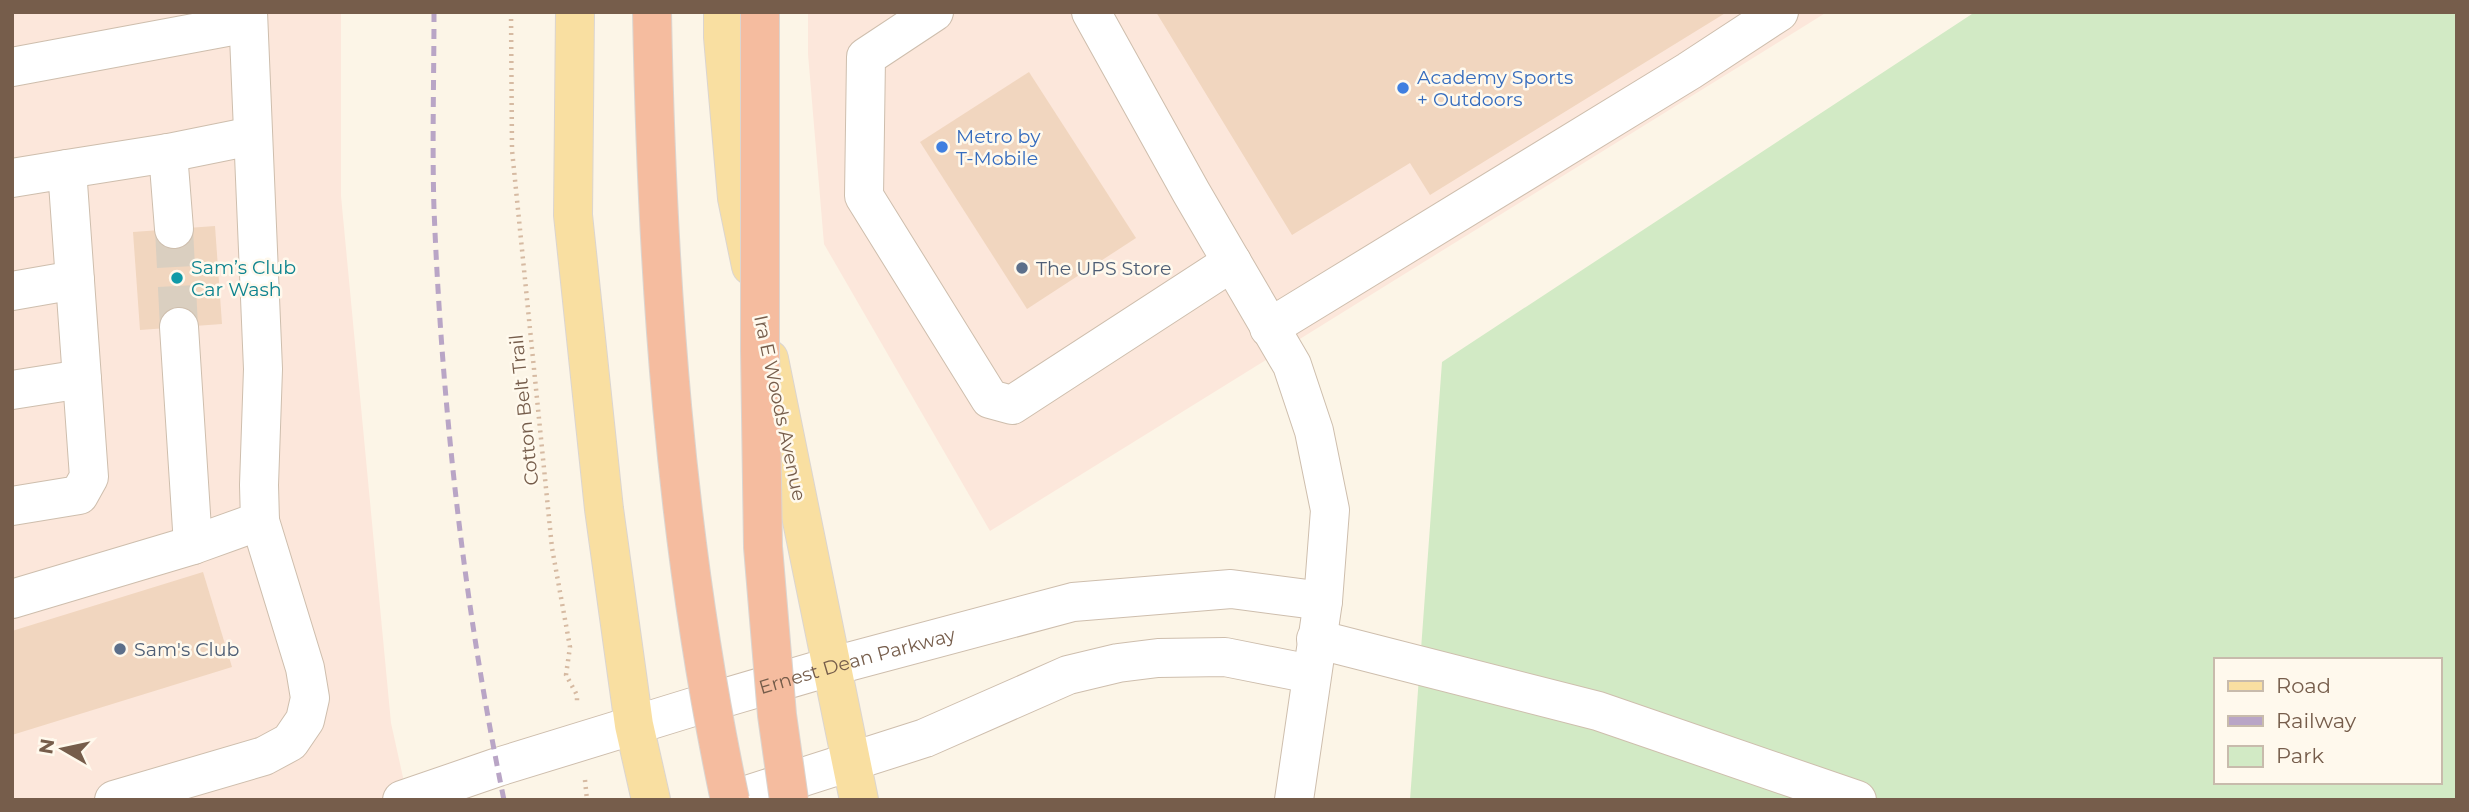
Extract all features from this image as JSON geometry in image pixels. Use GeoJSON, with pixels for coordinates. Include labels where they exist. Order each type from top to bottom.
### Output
{"type":"FeatureCollection","features":[{"type":"Feature","properties":{"kind":"highway"},"geometry":{"type":"LineString","coordinates":[[652,12],[658,193],[680,484],[704,659],[731,800]]}},
{"type":"Feature","properties":{"kind":"highway"},"geometry":{"type":"LineString","coordinates":[[760,12],[763,547],[777,715],[789,800]]}},
{"type":"Feature","properties":{"kind":"main road"},"geometry":{"type":"LineString","coordinates":[[575,12],[573,215],[604,509],[634,725],[651,800]]}},
{"type":"Feature","properties":{"kind":"main road","name":"Ira E Woods Avenue"},"geometry":{"type":"LineString","coordinates":[[723,12],[737,198],[859,800]]}},
{"type":"Feature","properties":{"kind":"street"},"geometry":{"type":"LineString","coordinates":[[933,12],[866,57],[864,196],[990,399],[1012,405],[1232,262]]}},
{"type":"Feature","properties":{"kind":"street"},"geometry":{"type":"LineString","coordinates":[[1091,12],[1292,365],[1314,431],[1330,510],[1323,601],[1294,800]]}},
{"type":"Feature","properties":{"kind":"street"},"geometry":{"type":"LineString","coordinates":[[1269,328],[1689,71],[1779,12]]}},
{"type":"Feature","properties":{"kind":"street"},"geometry":{"type":"LineString","coordinates":[[12,67],[248,18],[263,369],[258,485],[260,521],[305,668],[310,698],[305,720],[290,742],[264,756],[114,800]]}},
{"type":"Feature","properties":{"kind":"street"},"geometry":{"type":"LineString","coordinates":[[12,178],[169,153],[252,136]]}},
{"type":"Feature","properties":{"kind":"street"},"geometry":{"type":"LineString","coordinates":[[169,153],[174,229]]}},
{"type":"Feature","properties":{"kind":"street"},"geometry":{"type":"LineString","coordinates":[[12,506],[79,495],[89,477],[66,169]]}},
{"type":"Feature","properties":{"kind":"street"},"geometry":{"type":"LineString","coordinates":[[12,291],[75,280]]}},
{"type":"Feature","properties":{"kind":"street"},"geometry":{"type":"LineString","coordinates":[[179,327],[193,545]]}},
{"type":"Feature","properties":{"kind":"street"},"geometry":{"type":"LineString","coordinates":[[12,390],[82,379]]}},
{"type":"Feature","properties":{"kind":"street"},"geometry":{"type":"LineString","coordinates":[[12,599],[193,545],[260,521]]}},
{"type":"Feature","properties":{"kind":"street","name":"Ernest Dean Parkway"},"geometry":{"type":"LineString","coordinates":[[402,800],[634,725],[833,666],[1073,601],[1231,589],[1323,601]]}},
{"type":"Feature","properties":{"kind":"street"},"geometry":{"type":"LineString","coordinates":[[731,800],[925,738],[1068,675],[1118,663],[1158,658],[1225,657],[1313,657],[1598,711],[1857,800]]}},
{"type":"Feature","properties":{"kind":"path","name":"Cotton Belt Trail"},"geometry":{"type":"LineString","coordinates":[[511,12],[512,150],[552,548],[570,647],[566,675],[577,695],[587,800]]}},
{"type":"Feature","properties":{"kind":"shaded area"},"geometry":{"type":"Polygon","coordinates":[[[12,12],[341,12],[341,196],[391,723],[408,800],[12,800],[12,12]]]}},
{"type":"Feature","properties":{"kind":"shaded area"},"geometry":{"type":"Polygon","coordinates":[[[808,12],[1827,12],[990,531],[824,244],[808,54],[808,12]]]}},
{"type":"Feature","properties":{"kind":"green space"},"geometry":{"type":"Polygon","coordinates":[[[1975,12],[2457,12],[2457,800],[1410,800],[1442,362],[1975,12]]]}},
{"type":"Feature","properties":{"kind":"building","name":"Academy Sports + Outdoors"},"geometry":{"type":"Polygon","coordinates":[[[1156,12],[1727,12],[1430,195],[1410,163],[1292,235],[1156,12]]]}},
{"type":"Feature","properties":{"kind":"building"},"geometry":{"type":"Polygon","coordinates":[[[1029,72],[1136,238],[1027,309],[920,142],[1029,72]]]}},
{"type":"Feature","properties":{"kind":"building","name":"Sam’s Club Car Wash"},"geometry":{"type":"Polygon","coordinates":[[[215,226],[222,324],[140,330],[133,232],[215,226]]]}},
{"type":"Feature","properties":{"kind":"building","name":"Sam's Club"},"geometry":{"type":"Polygon","coordinates":[[[203,572],[232,667],[12,735],[12,631],[203,572]]]}},
{"type":"Feature","properties":{"kind":"tunnel"},"geometry":{"type":"LineString","coordinates":[[174,229],[179,327]]}},
{"type":"Feature","properties":{"kind":"railway"},"geometry":{"type":"LineString","coordinates":[[434,12],[434,209],[449,432],[477,654],[504,800]]}},
{"type":"Feature","properties":{"kind":"place","name":"Academy Sports + Outdoors"},"geometry":{"type":"Point","coordinates":[1403,88]}},
{"type":"Feature","properties":{"kind":"place","name":"Metro by T-Mobile"},"geometry":{"type":"Point","coordinates":[942,147]}},
{"type":"Feature","properties":{"kind":"place","name":"The UPS Store"},"geometry":{"type":"Point","coordinates":[1022,268]}},
{"type":"Feature","properties":{"kind":"place","name":"Sam’s Club Car Wash"},"geometry":{"type":"Point","coordinates":[177,278]}},
{"type":"Feature","properties":{"kind":"place","name":"Sam's Club"},"geometry":{"type":"Point","coordinates":[120,649]}}]}
